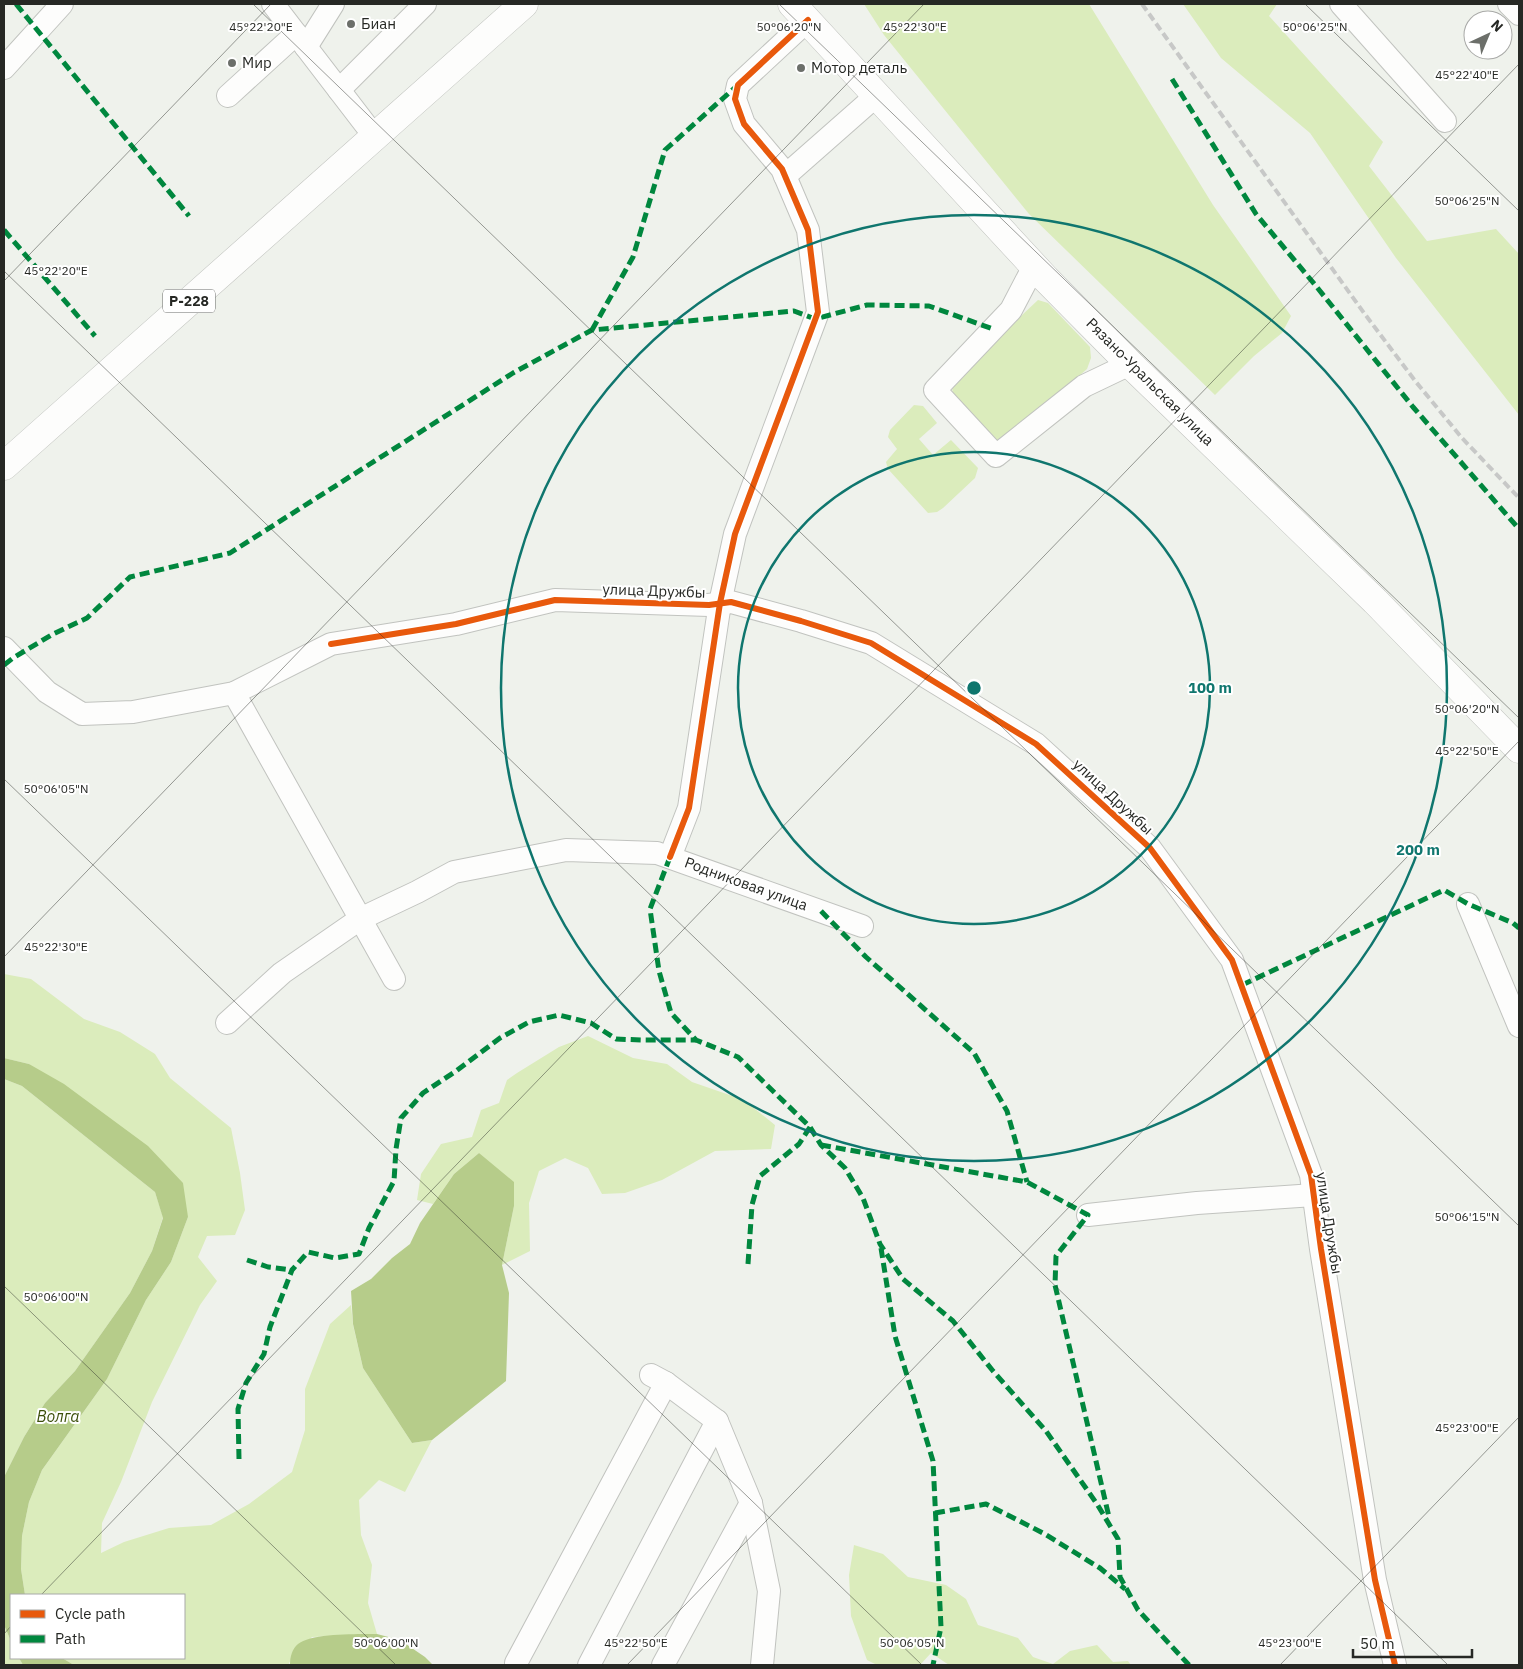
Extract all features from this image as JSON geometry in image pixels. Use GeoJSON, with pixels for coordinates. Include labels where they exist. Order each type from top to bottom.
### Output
{"type":"FeatureCollection","features":[{"type":"Feature","properties":{"kind":"main road","name":"Р-228"},"geometry":{"type":"LineString","coordinates":[[4,466],[524,4]]}},
{"type":"Feature","properties":{"kind":"main road","name":"Рязано-Уральская улица"},"geometry":{"type":"LineString","coordinates":[[800,12],[1034,266],[1130,364],[1375,600],[1519,749]]}},
{"type":"Feature","properties":{"kind":"street"},"geometry":{"type":"LineString","coordinates":[[4,68],[62,4]]}},
{"type":"Feature","properties":{"kind":"street"},"geometry":{"type":"LineString","coordinates":[[273,4],[375,137]]}},
{"type":"Feature","properties":{"kind":"street"},"geometry":{"type":"LineString","coordinates":[[228,96],[301,40],[333,4]]}},
{"type":"Feature","properties":{"kind":"street"},"geometry":{"type":"LineString","coordinates":[[339,90],[425,4]]}},
{"type":"Feature","properties":{"kind":"street"},"geometry":{"type":"LineString","coordinates":[[1341,4],[1444,121]]}},
{"type":"Feature","properties":{"kind":"street"},"geometry":{"type":"LineString","coordinates":[[1508,4],[1519,14]]}},
{"type":"Feature","properties":{"kind":"street"},"geometry":{"type":"LineString","coordinates":[[670,857],[689,808],[720,604],[735,534],[818,312],[808,230],[782,169],[744,124],[735,100],[738,85],[800,12]]}},
{"type":"Feature","properties":{"kind":"street"},"geometry":{"type":"LineString","coordinates":[[785,176],[877,95]]}},
{"type":"Feature","properties":{"kind":"street"},"geometry":{"type":"LineString","coordinates":[[1034,266],[1011,310],[934,390],[996,456],[1084,386],[1130,364]]}},
{"type":"Feature","properties":{"kind":"street","name":"улица Дружбы"},"geometry":{"type":"LineString","coordinates":[[4,648],[47,692],[82,714],[133,712],[234,692],[331,644],[456,624],[555,600],[709,606],[730,602],[802,621],[871,643],[1036,744],[1150,848],[1232,960],[1311,1175],[1322,1258],[1375,1580],[1395,1665]]}},
{"type":"Feature","properties":{"kind":"street"},"geometry":{"type":"LineString","coordinates":[[234,692],[394,979]]}},
{"type":"Feature","properties":{"kind":"street","name":"Родниковая улица"},"geometry":{"type":"LineString","coordinates":[[227,1023],[282,973],[360,919],[454,872],[566,850],[657,853],[862,926]]}},
{"type":"Feature","properties":{"kind":"street"},"geometry":{"type":"LineString","coordinates":[[1468,904],[1519,1026]]}},
{"type":"Feature","properties":{"kind":"street"},"geometry":{"type":"LineString","coordinates":[[1088,1216],[1196,1203],[1314,1196]]}},
{"type":"Feature","properties":{"kind":"street"},"geometry":{"type":"LineString","coordinates":[[516,1663],[659,1379],[717,1421],[751,1503],[769,1592],[762,1665]]}},
{"type":"Feature","properties":{"kind":"street"},"geometry":{"type":"LineString","coordinates":[[589,1665],[717,1421]]}},
{"type":"Feature","properties":{"kind":"street"},"geometry":{"type":"LineString","coordinates":[[663,1665],[751,1503]]}},
{"type":"Feature","properties":{"kind":"shaded area"},"geometry":{"type":"Polygon","coordinates":[[[864,4],[1089,4],[1213,205],[1291,316],[1282,333],[1254,356],[1215,395],[1029,214],[884,35],[864,4]]]}},
{"type":"Feature","properties":{"kind":"shaded area"},"geometry":{"type":"Polygon","coordinates":[[[1183,4],[1277,4],[1269,16],[1383,142],[1369,166],[1427,241],[1496,229],[1519,254],[1519,415],[1396,258],[1310,133],[1221,58],[1183,4]]]}},
{"type":"Feature","properties":{"kind":"shaded area"},"geometry":{"type":"Polygon","coordinates":[[[1038,300],[1048,303],[1090,347],[1091,358],[1087,369],[1008,438],[997,441],[954,400],[952,387],[956,377],[1038,300]]]}},
{"type":"Feature","properties":{"kind":"shaded area"},"geometry":{"type":"Polygon","coordinates":[[[914,405],[923,406],[937,423],[919,439],[933,455],[951,440],[978,468],[975,478],[937,512],[928,513],[888,469],[886,462],[897,449],[888,437],[890,430],[914,405]]]}},
{"type":"Feature","properties":{"kind":"shaded area"},"geometry":{"type":"Polygon","coordinates":[[[4,974],[31,979],[84,1019],[120,1032],[155,1054],[170,1078],[231,1128],[240,1173],[245,1210],[235,1235],[207,1236],[198,1257],[217,1281],[200,1305],[152,1402],[121,1482],[102,1523],[101,1553],[124,1542],[169,1528],[211,1525],[249,1504],[292,1472],[305,1430],[305,1389],[330,1324],[351,1305],[353,1325],[363,1368],[412,1443],[432,1440],[405,1492],[379,1480],[359,1500],[361,1535],[372,1565],[368,1603],[377,1634],[312,1637],[289,1663],[290,1665],[74,1665],[64,1659],[185,1659],[185,1594],[25,1594],[21,1569],[22,1536],[29,1502],[42,1470],[107,1379],[146,1300],[171,1262],[188,1217],[29,1064],[4,1058],[4,974]]]}},
{"type":"Feature","properties":{"kind":"shaded area"},"geometry":{"type":"Polygon","coordinates":[[[588,1036],[633,1058],[667,1064],[692,1082],[744,1100],[775,1125],[771,1149],[715,1151],[662,1180],[625,1193],[602,1194],[588,1168],[565,1158],[539,1171],[529,1203],[530,1251],[502,1265],[514,1206],[479,1153],[454,1174],[433,1204],[417,1200],[421,1174],[441,1144],[472,1137],[481,1110],[499,1103],[507,1080],[559,1047],[588,1036]]]}},
{"type":"Feature","properties":{"kind":"shaded area"},"geometry":{"type":"Polygon","coordinates":[[[4,1079],[22,1086],[155,1192],[163,1217],[152,1251],[130,1293],[75,1371],[45,1403],[24,1437],[4,1477],[4,1079]]]}},
{"type":"Feature","properties":{"kind":"shaded area"},"geometry":{"type":"Polygon","coordinates":[[[854,1545],[883,1554],[908,1577],[946,1585],[966,1599],[978,1625],[1018,1638],[1033,1657],[1053,1664],[1070,1651],[1097,1645],[1113,1662],[1128,1661],[1131,1665],[949,1665],[931,1653],[920,1665],[877,1665],[867,1660],[851,1616],[849,1575],[854,1545]]]}},
{"type":"Feature","properties":{"kind":"shaded area"},"geometry":{"type":"Polygon","coordinates":[[[4,1625],[10,1639],[10,1659],[20,1659],[23,1665],[4,1665],[4,1625]]]}},
{"type":"Feature","properties":{"kind":"water","name":"Волга"},"geometry":{"type":"Polygon","coordinates":[[[4,1058],[29,1064],[64,1084],[148,1146],[183,1183],[188,1217],[171,1262],[146,1300],[107,1379],[42,1470],[29,1502],[22,1536],[21,1569],[25,1594],[10,1594],[10,1639],[4,1625],[4,1477],[24,1437],[45,1403],[75,1371],[130,1293],[152,1251],[163,1218],[155,1192],[22,1086],[4,1079],[4,1058]]]}},
{"type":"Feature","properties":{"kind":"water"},"geometry":{"type":"Polygon","coordinates":[[[479,1153],[514,1182],[514,1206],[502,1265],[509,1293],[506,1381],[432,1440],[412,1443],[363,1368],[353,1324],[351,1291],[371,1279],[392,1258],[410,1244],[420,1223],[454,1174],[479,1153]]]}},
{"type":"Feature","properties":{"kind":"water"},"geometry":{"type":"Polygon","coordinates":[[[377,1634],[400,1640],[425,1657],[433,1665],[290,1665],[294,1648],[304,1640],[336,1635],[377,1634]]]}},
{"type":"Feature","properties":{"kind":"water"},"geometry":{"type":"Polygon","coordinates":[[[20,1659],[64,1659],[74,1665],[23,1665],[20,1659]]]}},
{"type":"Feature","properties":{"kind":"railway"},"geometry":{"type":"LineString","coordinates":[[1142,4],[1364,313],[1416,382],[1462,438],[1519,498]]}},
{"type":"Feature","properties":{"kind":"marked path"},"geometry":{"type":"LineString","coordinates":[[16,4],[189,216]]}},
{"type":"Feature","properties":{"kind":"marked path"},"geometry":{"type":"LineString","coordinates":[[1172,79],[1256,214],[1413,407],[1519,529]]}},
{"type":"Feature","properties":{"kind":"marked path"},"geometry":{"type":"LineString","coordinates":[[592,330],[633,257],[665,150],[738,85]]}},
{"type":"Feature","properties":{"kind":"marked path"},"geometry":{"type":"LineString","coordinates":[[4,230],[95,336]]}},
{"type":"Feature","properties":{"kind":"marked path"},"geometry":{"type":"LineString","coordinates":[[4,665],[53,634],[87,618],[130,577],[230,553],[513,373],[592,330],[794,311],[815,319],[867,305],[929,306],[993,329]]}},
{"type":"Feature","properties":{"kind":"marked path"},"geometry":{"type":"LineString","coordinates":[[670,857],[650,909],[659,971],[671,1013],[696,1040],[738,1057],[810,1127],[821,1145],[845,1168],[863,1198],[880,1244],[903,1279],[953,1321],[993,1371],[1046,1431],[1097,1504],[1118,1539],[1120,1577],[1138,1610],[1189,1665]]}},
{"type":"Feature","properties":{"kind":"marked path"},"geometry":{"type":"LineString","coordinates":[[1242,985],[1444,890],[1468,904],[1513,923],[1519,928]]}},
{"type":"Feature","properties":{"kind":"marked path"},"geometry":{"type":"LineString","coordinates":[[821,911],[866,957],[974,1053],[1007,1111],[1027,1182]]}},
{"type":"Feature","properties":{"kind":"marked path"},"geometry":{"type":"LineString","coordinates":[[239,1459],[238,1409],[246,1383],[264,1354],[270,1327],[292,1270],[308,1252],[335,1258],[359,1254],[369,1228],[394,1181],[396,1149],[401,1118],[423,1093],[500,1038],[529,1022],[559,1015],[591,1023],[616,1039],[696,1040]]}},
{"type":"Feature","properties":{"kind":"marked path"},"geometry":{"type":"LineString","coordinates":[[748,1264],[752,1205],[760,1176],[799,1144],[810,1127]]}},
{"type":"Feature","properties":{"kind":"marked path"},"geometry":{"type":"LineString","coordinates":[[821,1145],[1027,1182],[1088,1215],[1056,1256],[1055,1285],[1109,1517]]}},
{"type":"Feature","properties":{"kind":"marked path"},"geometry":{"type":"LineString","coordinates":[[881,1248],[895,1336],[933,1461],[941,1627],[933,1665]]}},
{"type":"Feature","properties":{"kind":"marked path"},"geometry":{"type":"LineString","coordinates":[[247,1260],[268,1267],[292,1270]]}},
{"type":"Feature","properties":{"kind":"marked path"},"geometry":{"type":"LineString","coordinates":[[935,1513],[986,1504],[1043,1533],[1100,1568],[1125,1589]]}},
{"type":"Feature","properties":{"kind":"cycle path"},"geometry":{"type":"LineString","coordinates":[[670,857],[689,808],[720,603],[735,534],[818,312],[808,230],[782,169],[744,124],[735,99],[738,85],[808,20]]}},
{"type":"Feature","properties":{"kind":"cycle path"},"geometry":{"type":"LineString","coordinates":[[331,644],[456,624],[555,600],[709,605],[731,602],[871,643],[1036,744],[1150,848],[1232,960],[1311,1175],[1321,1249],[1375,1580],[1395,1665]]}},
{"type":"Feature","properties":{"kind":"place","name":"Биан"},"geometry":{"type":"Point","coordinates":[351,24]}},
{"type":"Feature","properties":{"kind":"place","name":"Мир"},"geometry":{"type":"Point","coordinates":[232,63]}},
{"type":"Feature","properties":{"kind":"place","name":"Мотор деталь"},"geometry":{"type":"Point","coordinates":[801,68]}}]}
